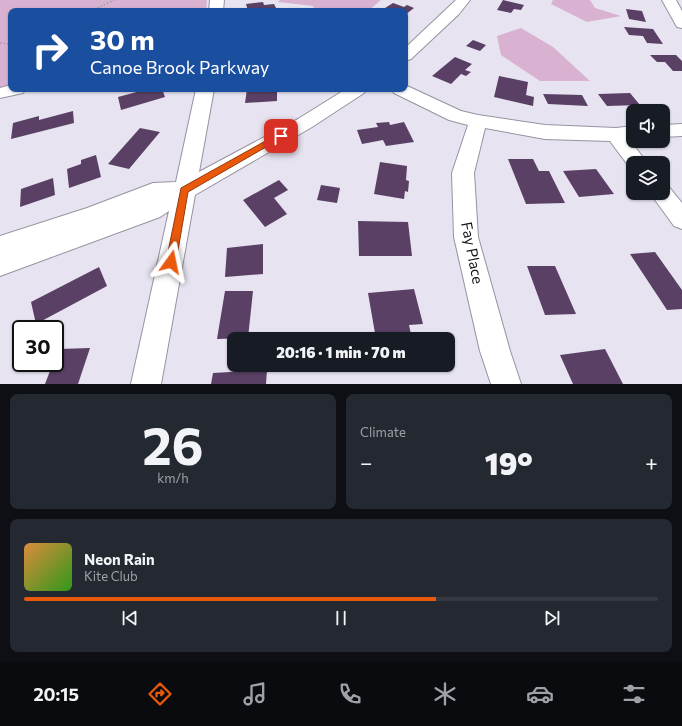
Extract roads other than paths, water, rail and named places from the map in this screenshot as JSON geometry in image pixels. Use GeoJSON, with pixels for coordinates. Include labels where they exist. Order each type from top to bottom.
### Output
{"type":"FeatureCollection","features":[{"type":"Feature","properties":{"kind":"street"},"geometry":{"type":"LineString","coordinates":[[408,53],[454,11],[463,0]]}},
{"type":"Feature","properties":{"kind":"street"},"geometry":{"type":"LineString","coordinates":[[669,0],[682,24]]}},
{"type":"Feature","properties":{"kind":"street"},"geometry":{"type":"LineString","coordinates":[[146,384],[181,216],[184,190],[193,155],[204,92]]}},
{"type":"Feature","properties":{"kind":"street"},"geometry":{"type":"LineString","coordinates":[[0,265],[152,210],[244,156],[305,124],[353,92]]}},
{"type":"Feature","properties":{"kind":"street"},"geometry":{"type":"LineString","coordinates":[[406,92],[456,116],[478,121],[546,132],[624,134],[634,156]]}},
{"type":"Feature","properties":{"kind":"street","name":"Fay Place"},"geometry":{"type":"LineString","coordinates":[[478,121],[463,174],[466,237],[495,351],[506,384]]}},
{"type":"Feature","properties":{"kind":"street"},"geometry":{"type":"LineString","coordinates":[[670,131],[682,130]]}},
{"type":"Feature","properties":{"kind":"street"},"geometry":{"type":"LineString","coordinates":[[0,247],[93,216],[153,192],[184,190]]}},
{"type":"Feature","properties":{"kind":"street"},"geometry":{"type":"LineString","coordinates":[[667,200],[682,219]]}}]}
